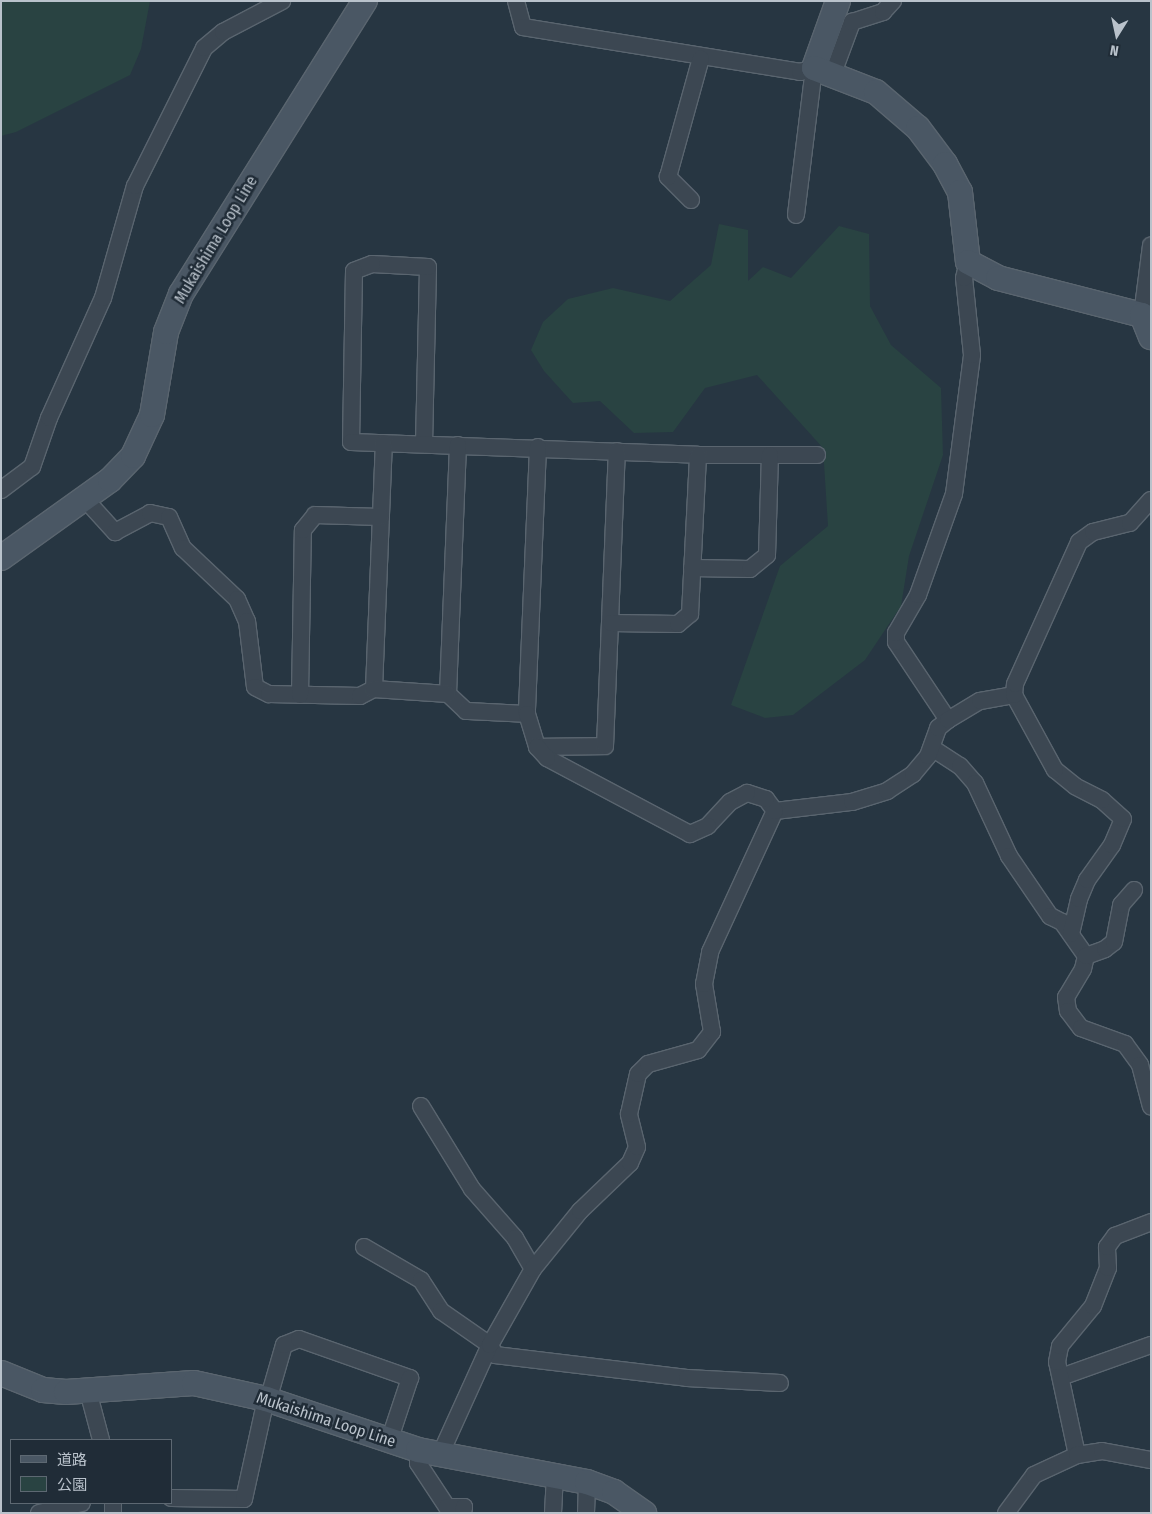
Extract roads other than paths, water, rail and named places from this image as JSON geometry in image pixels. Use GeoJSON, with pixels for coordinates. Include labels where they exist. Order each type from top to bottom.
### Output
{"type":"FeatureCollection","features":[{"type":"Feature","properties":{"kind":"main road","name":"Mukaishima Loop Line"},"geometry":{"type":"LineString","coordinates":[[1,558],[86,499],[110,480],[133,456],[144,438],[152,415],[166,332],[181,294],[365,1]]}},
{"type":"Feature","properties":{"kind":"main road"},"geometry":{"type":"LineString","coordinates":[[838,1],[823,72],[876,92],[918,128],[945,164],[960,192],[968,262],[998,278],[1142,315],[1151,337]]}},
{"type":"Feature","properties":{"kind":"main road","name":"Mukaishima Loop Line"},"geometry":{"type":"LineString","coordinates":[[1,1373],[43,1390],[88,1390],[194,1384],[266,1399],[389,1441],[440,1456],[555,1474],[587,1482],[614,1492],[644,1513]]}},
{"type":"Feature","properties":{"kind":"street"},"geometry":{"type":"LineString","coordinates":[[1,490],[32,467],[49,418],[103,298],[135,186],[204,48],[223,32],[282,1]]}},
{"type":"Feature","properties":{"kind":"street"},"geometry":{"type":"LineString","coordinates":[[516,1],[523,28],[701,58],[800,72],[823,72]]}},
{"type":"Feature","properties":{"kind":"street"},"geometry":{"type":"LineString","coordinates":[[796,215],[823,72],[852,22],[883,12],[893,1]]}},
{"type":"Feature","properties":{"kind":"street"},"geometry":{"type":"LineString","coordinates":[[692,200],[668,177],[701,58]]}},
{"type":"Feature","properties":{"kind":"street"},"geometry":{"type":"LineString","coordinates":[[1142,315],[1151,246]]}},
{"type":"Feature","properties":{"kind":"street"},"geometry":{"type":"LineString","coordinates":[[948,720],[896,642],[896,633],[918,596],[954,494],[972,355],[964,278],[968,262]]}},
{"type":"Feature","properties":{"kind":"street"},"geometry":{"type":"LineString","coordinates":[[424,444],[428,267],[372,264],[354,271],[351,442],[458,445],[538,447],[698,455],[817,456]]}},
{"type":"Feature","properties":{"kind":"street"},"geometry":{"type":"LineString","coordinates":[[374,689],[384,443]]}},
{"type":"Feature","properties":{"kind":"street"},"geometry":{"type":"LineString","coordinates":[[448,694],[458,445]]}},
{"type":"Feature","properties":{"kind":"street"},"geometry":{"type":"LineString","coordinates":[[538,447],[527,714],[537,747],[547,758],[690,834],[708,826],[730,802],[746,793],[766,799],[775,810]]}},
{"type":"Feature","properties":{"kind":"street"},"geometry":{"type":"LineString","coordinates":[[537,747],[605,746],[618,452]]}},
{"type":"Feature","properties":{"kind":"street"},"geometry":{"type":"LineString","coordinates":[[611,623],[678,624],[690,614],[698,455]]}},
{"type":"Feature","properties":{"kind":"street"},"geometry":{"type":"LineString","coordinates":[[692,568],[750,569],[767,555],[770,455]]}},
{"type":"Feature","properties":{"kind":"street"},"geometry":{"type":"LineString","coordinates":[[86,499],[115,532],[150,513],[169,517],[183,548],[237,598],[246,621],[255,687],[269,694],[360,696],[374,689],[448,694],[466,711],[527,714]]}},
{"type":"Feature","properties":{"kind":"street"},"geometry":{"type":"LineString","coordinates":[[1071,934],[1078,899],[1087,880],[1112,845],[1123,820],[1102,800],[1075,786],[1054,770],[1014,695],[1015,684],[1079,542],[1094,532],[1130,523],[1151,500]]}},
{"type":"Feature","properties":{"kind":"street"},"geometry":{"type":"LineString","coordinates":[[300,695],[303,530],[314,515],[381,517]]}},
{"type":"Feature","properties":{"kind":"street"},"geometry":{"type":"LineString","coordinates":[[775,810],[852,802],[887,791],[913,774],[932,748],[938,728],[948,720],[980,701],[1014,695]]}},
{"type":"Feature","properties":{"kind":"street"},"geometry":{"type":"LineString","coordinates":[[932,748],[960,766],[975,783],[1009,856],[1050,916],[1062,922],[1086,956]]}},
{"type":"Feature","properties":{"kind":"street"},"geometry":{"type":"LineString","coordinates":[[440,1456],[490,1344],[533,1269],[580,1211],[630,1163],[637,1147],[629,1114],[638,1074],[648,1064],[698,1050],[712,1032],[704,984],[710,952],[775,810]]}},
{"type":"Feature","properties":{"kind":"street"},"geometry":{"type":"LineString","coordinates":[[1086,956],[1105,950],[1114,942],[1121,904],[1134,890]]}},
{"type":"Feature","properties":{"kind":"street"},"geometry":{"type":"LineString","coordinates":[[1086,956],[1082,969],[1066,997],[1068,1011],[1081,1028],[1125,1044],[1140,1065],[1151,1107]]}},
{"type":"Feature","properties":{"kind":"street"},"geometry":{"type":"LineString","coordinates":[[421,1106],[472,1189],[514,1238],[533,1269]]}},
{"type":"Feature","properties":{"kind":"street"},"geometry":{"type":"LineString","coordinates":[[1078,1455],[1057,1362],[1060,1346],[1093,1306],[1108,1268],[1107,1247],[1115,1236],[1151,1222]]}},
{"type":"Feature","properties":{"kind":"street"},"geometry":{"type":"LineString","coordinates":[[364,1247],[421,1280],[441,1311],[490,1344],[495,1355],[582,1367],[780,1383]]}},
{"type":"Feature","properties":{"kind":"street"},"geometry":{"type":"LineString","coordinates":[[172,1498],[221,1506],[244,1499],[266,1399],[272,1390],[284,1345],[299,1339],[410,1378],[389,1441]]}},
{"type":"Feature","properties":{"kind":"street"},"geometry":{"type":"LineString","coordinates":[[1061,1377],[1151,1344]]}},
{"type":"Feature","properties":{"kind":"street"},"geometry":{"type":"LineString","coordinates":[[88,1390],[101,1439]]}},
{"type":"Feature","properties":{"kind":"street"},"geometry":{"type":"LineString","coordinates":[[418,1450],[418,1463],[447,1507],[464,1507],[463,1513]]}},
{"type":"Feature","properties":{"kind":"street"},"geometry":{"type":"LineString","coordinates":[[1006,1513],[1034,1476],[1078,1455],[1102,1451],[1151,1460]]}},
{"type":"Feature","properties":{"kind":"street"},"geometry":{"type":"LineString","coordinates":[[553,1513],[555,1474]]}},
{"type":"Feature","properties":{"kind":"street"},"geometry":{"type":"LineString","coordinates":[[586,1513],[587,1482]]}},
{"type":"Feature","properties":{"kind":"street"},"geometry":{"type":"LineString","coordinates":[[39,1513],[78,1504]]}}]}
